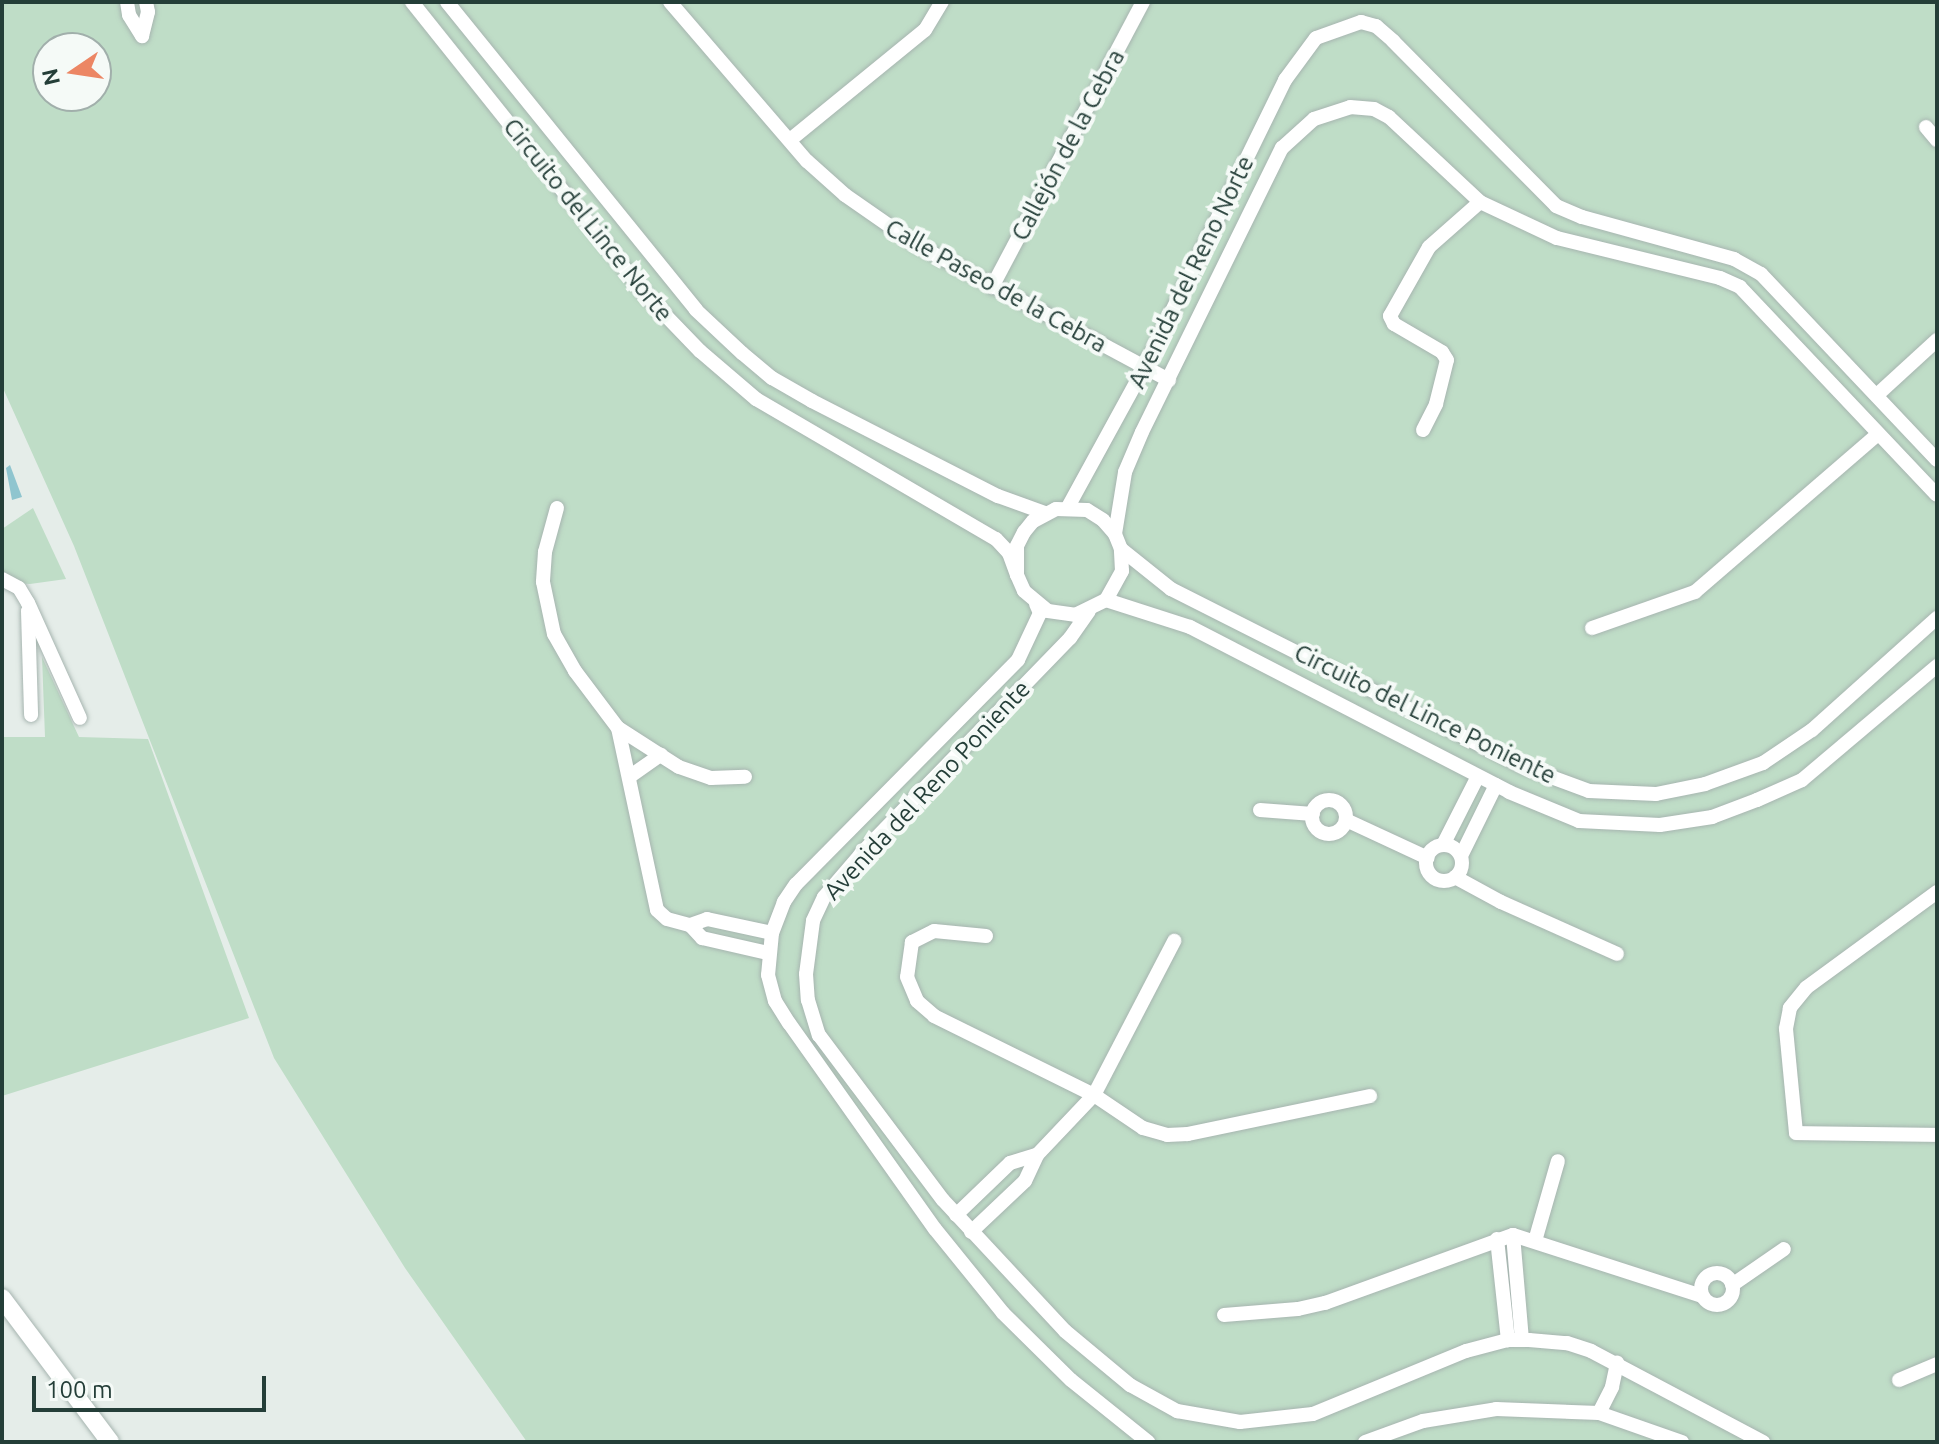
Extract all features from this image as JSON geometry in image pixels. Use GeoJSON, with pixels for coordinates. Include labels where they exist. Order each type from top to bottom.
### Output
{"type":"FeatureCollection","features":[{"type":"Feature","properties":{"kind":"street"},"geometry":{"type":"LineString","coordinates":[[127,2],[129,15],[142,36],[148,12],[146,2]]}},
{"type":"Feature","properties":{"kind":"street","name":"Circuito del Lince Norte"},"geometry":{"type":"LineString","coordinates":[[412,2],[644,293],[700,351],[756,399],[794,424],[996,539],[1009,553],[1017,575]]}},
{"type":"Feature","properties":{"kind":"street","name":"Circuito del Lince Norte"},"geometry":{"type":"LineString","coordinates":[[447,2],[696,310],[742,353],[772,378],[812,401],[998,496],[1045,513]]}},
{"type":"Feature","properties":{"kind":"street","name":"Calle Paseo de la Cebra"},"geometry":{"type":"LineString","coordinates":[[670,2],[790,140],[845,195],[917,245],[1169,380]]}},
{"type":"Feature","properties":{"kind":"street"},"geometry":{"type":"LineString","coordinates":[[790,140],[925,30],[942,2]]}},
{"type":"Feature","properties":{"kind":"street","name":"Callejón de la Cebra"},"geometry":{"type":"LineString","coordinates":[[992,287],[1143,2]]}},
{"type":"Feature","properties":{"kind":"street","name":"Avenida del Reno Norte"},"geometry":{"type":"LineString","coordinates":[[1068,507],[1144,368],[1285,80],[1316,38],[1361,22],[1376,26],[1556,206],[1582,217],[1749,266],[1771,282],[1878,394]]}},
{"type":"Feature","properties":{"kind":"street","name":"Avenida del Reno Norte"},"geometry":{"type":"LineString","coordinates":[[1115,534],[1125,472],[1282,148],[1314,119],[1350,107],[1374,109],[1389,117],[1480,202]]}},
{"type":"Feature","properties":{"kind":"street"},"geometry":{"type":"LineString","coordinates":[[1926,127],[1937,140]]}},
{"type":"Feature","properties":{"kind":"street"},"geometry":{"type":"LineString","coordinates":[[1244,163],[1268,175]]}},
{"type":"Feature","properties":{"kind":"street"},"geometry":{"type":"LineString","coordinates":[[1423,430],[1436,404],[1447,360],[1442,352],[1394,324],[1390,316],[1429,247],[1480,202],[1557,238],[1720,278],[1740,287],[1937,495]]}},
{"type":"Feature","properties":{"kind":"street"},"geometry":{"type":"LineString","coordinates":[[1937,340],[1878,394],[1937,460]]}},
{"type":"Feature","properties":{"kind":"street"},"geometry":{"type":"LineString","coordinates":[[1592,628],[1695,592],[1878,434]]}},
{"type":"Feature","properties":{"kind":"street"},"geometry":{"type":"LineString","coordinates":[[1068,507],[1095,515],[1115,534],[1121,549],[1122,571],[1106,600],[1089,611],[1061,615],[1036,604],[1024,591],[1017,575],[1017,546],[1033,521],[1045,513],[1068,507]]}},
{"type":"Feature","properties":{"kind":"street"},"geometry":{"type":"LineString","coordinates":[[557,508],[544,564],[548,616],[564,654],[618,728],[655,905],[667,919],[690,925],[702,938],[768,953]]}},
{"type":"Feature","properties":{"kind":"street","name":"Circuito del Lince Poniente"},"geometry":{"type":"LineString","coordinates":[[1121,549],[1171,589],[1524,767],[1589,791],[1656,794],[1705,784],[1763,763],[1812,730],[1937,618]]}},
{"type":"Feature","properties":{"kind":"street"},"geometry":{"type":"LineString","coordinates":[[2,579],[19,588],[28,603],[80,718]]}},
{"type":"Feature","properties":{"kind":"street","name":"Circuito del Lince Poniente"},"geometry":{"type":"LineString","coordinates":[[1106,600],[1215,638],[1478,776],[1579,821],[1660,825],[1712,817],[1802,780],[1937,666]]}},
{"type":"Feature","properties":{"kind":"street"},"geometry":{"type":"LineString","coordinates":[[28,603],[31,715]]}},
{"type":"Feature","properties":{"kind":"street","name":"Avenida del Reno Poniente"},"geometry":{"type":"LineString","coordinates":[[1036,604],[1040,613],[1018,660],[796,884],[784,902],[772,933],[768,975],[782,1012],[935,1229],[1003,1313],[1038,1350],[1148,1442]]}},
{"type":"Feature","properties":{"kind":"street","name":"Avenida del Reno Poniente"},"geometry":{"type":"LineString","coordinates":[[1089,611],[1070,638],[861,854],[824,897],[813,921],[806,974],[808,1000],[819,1035],[956,1215],[1065,1331],[1130,1385],[1177,1411],[1222,1421],[1313,1414],[1466,1351],[1515,1340],[1567,1343],[1617,1363],[1763,1442]]}},
{"type":"Feature","properties":{"kind":"street"},"geometry":{"type":"LineString","coordinates":[[618,728],[695,774],[745,777]]}},
{"type":"Feature","properties":{"kind":"street"},"geometry":{"type":"LineString","coordinates":[[629,777],[661,755]]}},
{"type":"Feature","properties":{"kind":"street"},"geometry":{"type":"LineString","coordinates":[[1478,776],[1443,845],[1434,849],[1428,858],[1432,876],[1443,881],[1455,877],[1461,870],[1461,856],[1496,785]]}},
{"type":"Feature","properties":{"kind":"street"},"geometry":{"type":"LineString","coordinates":[[1335,801],[1343,806],[1346,820],[1342,829],[1329,834],[1316,828],[1313,814],[1321,802],[1335,801]]}},
{"type":"Feature","properties":{"kind":"street"},"geometry":{"type":"LineString","coordinates":[[1260,810],[1313,814]]}},
{"type":"Feature","properties":{"kind":"street"},"geometry":{"type":"LineString","coordinates":[[1346,820],[1428,858]]}},
{"type":"Feature","properties":{"kind":"street"},"geometry":{"type":"LineString","coordinates":[[1443,845],[1454,848],[1461,856]]}},
{"type":"Feature","properties":{"kind":"street"},"geometry":{"type":"LineString","coordinates":[[1455,877],[1501,902],[1617,954]]}},
{"type":"Feature","properties":{"kind":"street"},"geometry":{"type":"LineString","coordinates":[[1937,892],[1806,988],[1790,1008],[1786,1029],[1796,1133],[1937,1135]]}},
{"type":"Feature","properties":{"kind":"street"},"geometry":{"type":"LineString","coordinates":[[690,925],[707,919],[772,933]]}},
{"type":"Feature","properties":{"kind":"street"},"geometry":{"type":"LineString","coordinates":[[986,936],[934,931],[912,942],[907,977],[917,1001],[934,1016],[1094,1095],[1143,1128],[1167,1135],[1370,1096]]}},
{"type":"Feature","properties":{"kind":"street"},"geometry":{"type":"LineString","coordinates":[[971,1232],[1025,1181],[1037,1155],[1094,1095],[1174,941]]}},
{"type":"Feature","properties":{"kind":"street"},"geometry":{"type":"LineString","coordinates":[[956,1215],[1010,1163],[1037,1155]]}},
{"type":"Feature","properties":{"kind":"street"},"geometry":{"type":"LineString","coordinates":[[1535,1241],[1558,1161]]}},
{"type":"Feature","properties":{"kind":"street"},"geometry":{"type":"LineString","coordinates":[[1513,1235],[1515,1340]]}},
{"type":"Feature","properties":{"kind":"street"},"geometry":{"type":"LineString","coordinates":[[1224,1315],[1298,1309],[1325,1303],[1513,1235],[1702,1296],[1708,1303],[1722,1304],[1732,1294],[1732,1285],[1720,1273],[1708,1275],[1702,1285],[1702,1296]]}},
{"type":"Feature","properties":{"kind":"street"},"geometry":{"type":"LineString","coordinates":[[1497,1239],[1515,1340]]}},
{"type":"Feature","properties":{"kind":"street"},"geometry":{"type":"LineString","coordinates":[[1732,1285],[1784,1249]]}},
{"type":"Feature","properties":{"kind":"street"},"geometry":{"type":"LineString","coordinates":[[2,1298],[110,1442]]}},
{"type":"Feature","properties":{"kind":"street"},"geometry":{"type":"LineString","coordinates":[[1599,1413],[1612,1387],[1617,1363]]}},
{"type":"Feature","properties":{"kind":"street"},"geometry":{"type":"LineString","coordinates":[[1899,1380],[1937,1364]]}},
{"type":"Feature","properties":{"kind":"street"},"geometry":{"type":"LineString","coordinates":[[1365,1442],[1423,1421],[1496,1409],[1599,1413],[1682,1442]]}},
{"type":"Feature","properties":{"kind":"green space"},"geometry":{"type":"Polygon","coordinates":[[[2,2],[1937,2],[1937,1442],[527,1442],[405,1268],[274,1058],[74,546],[2,386],[2,2]]]}},
{"type":"Feature","properties":{"kind":"green space"},"geometry":{"type":"Polygon","coordinates":[[[33,508],[66,579],[30,584],[2,582],[2,529],[33,508]]]}},
{"type":"Feature","properties":{"kind":"green space"},"geometry":{"type":"Polygon","coordinates":[[[42,657],[79,737],[148,739],[249,1018],[2,1096],[2,737],[45,737],[42,657]]]}},
{"type":"Feature","properties":{"kind":"water"},"geometry":{"type":"Polygon","coordinates":[[[10,465],[22,497],[12,500],[6,468],[10,465]]]}}]}
